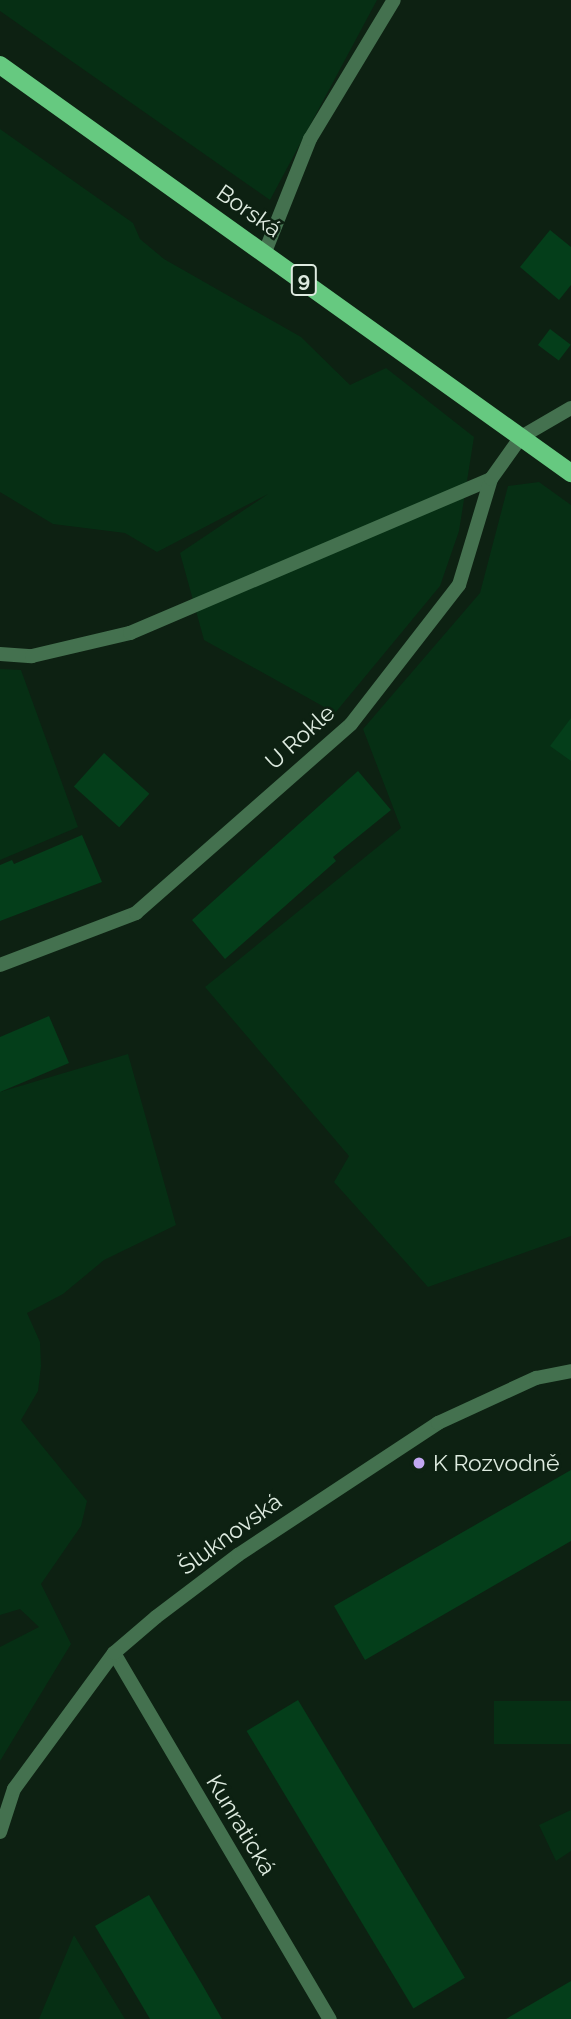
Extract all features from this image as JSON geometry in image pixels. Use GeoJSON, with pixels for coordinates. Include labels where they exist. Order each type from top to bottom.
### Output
{"type":"FeatureCollection","features":[{"type":"Feature","properties":{"kind":"main road","name":"Borská"},"geometry":{"type":"LineString","coordinates":[[0,65],[571,473]]}},
{"type":"Feature","properties":{"kind":"street"},"geometry":{"type":"LineString","coordinates":[[265,252],[310,139],[394,0]]}},
{"type":"Feature","properties":{"kind":"street"},"geometry":{"type":"LineString","coordinates":[[520,437],[571,408]]}},
{"type":"Feature","properties":{"kind":"street","name":"U Rokle"},"geometry":{"type":"LineString","coordinates":[[0,965],[136,913],[351,724],[459,585],[491,479],[520,437]]}},
{"type":"Feature","properties":{"kind":"street"},"geometry":{"type":"LineString","coordinates":[[0,654],[32,656],[130,633],[491,479]]}},
{"type":"Feature","properties":{"kind":"street","name":"Šluknovská"},"geometry":{"type":"LineString","coordinates":[[0,1832],[15,1789],[114,1653],[238,1555],[403,1444],[438,1423],[536,1378],[571,1371]]}},
{"type":"Feature","properties":{"kind":"street","name":"Kunratická"},"geometry":{"type":"LineString","coordinates":[[114,1653],[330,2019]]}},
{"type":"Feature","properties":{"kind":"green space"},"geometry":{"type":"Polygon","coordinates":[[[0,0],[377,0],[270,200],[0,11],[0,0]]]}},
{"type":"Feature","properties":{"kind":"green space"},"geometry":{"type":"Polygon","coordinates":[[[0,129],[133,223],[140,239],[164,259],[301,337],[350,385],[386,368],[474,437],[459,531],[440,586],[335,713],[204,640],[180,553],[268,494],[157,552],[125,533],[53,524],[0,492],[0,129]]]}},
{"type":"Feature","properties":{"kind":"green space"},"geometry":{"type":"Polygon","coordinates":[[[539,482],[571,505],[571,1236],[428,1287],[334,1182],[349,1156],[205,987],[401,828],[363,729],[480,593],[508,486],[539,482]]]}},
{"type":"Feature","properties":{"kind":"green space"},"geometry":{"type":"Polygon","coordinates":[[[0,669],[21,670],[78,827],[0,860],[0,669]]]}},
{"type":"Feature","properties":{"kind":"green space"},"geometry":{"type":"Polygon","coordinates":[[[128,1054],[176,1225],[104,1260],[63,1294],[27,1313],[40,1342],[41,1366],[38,1391],[21,1420],[87,1501],[81,1526],[41,1584],[71,1644],[0,1761],[0,1647],[39,1627],[20,1609],[0,1615],[0,1092],[128,1054]]]}},
{"type":"Feature","properties":{"kind":"green space"},"geometry":{"type":"Polygon","coordinates":[[[494,1701],[571,1701],[571,1744],[494,1744],[494,1701]]]}},
{"type":"Feature","properties":{"kind":"green space"},"geometry":{"type":"Polygon","coordinates":[[[571,1810],[571,1851],[556,1861],[539,1825],[571,1810]]]}},
{"type":"Feature","properties":{"kind":"green space"},"geometry":{"type":"Polygon","coordinates":[[[74,1935],[89,1960],[125,2019],[39,2019],[74,1935]]]}},
{"type":"Feature","properties":{"kind":"building"},"geometry":{"type":"Polygon","coordinates":[[[550,230],[571,247],[571,285],[559,300],[520,267],[550,230]]]}},
{"type":"Feature","properties":{"kind":"building"},"geometry":{"type":"Polygon","coordinates":[[[550,329],[571,345],[559,361],[538,345],[550,329]]]}},
{"type":"Feature","properties":{"kind":"building"},"geometry":{"type":"Polygon","coordinates":[[[571,718],[571,761],[550,746],[571,718]]]}},
{"type":"Feature","properties":{"kind":"building"},"geometry":{"type":"Polygon","coordinates":[[[104,753],[149,794],[119,827],[74,786],[104,753]]]}},
{"type":"Feature","properties":{"kind":"building"},"geometry":{"type":"Polygon","coordinates":[[[358,771],[391,810],[333,857],[336,861],[225,959],[192,920],[358,771]]]}},
{"type":"Feature","properties":{"kind":"building"},"geometry":{"type":"Polygon","coordinates":[[[82,835],[102,882],[0,921],[0,865],[12,860],[14,864],[82,835]]]}},
{"type":"Feature","properties":{"kind":"building"},"geometry":{"type":"Polygon","coordinates":[[[49,1016],[69,1063],[0,1092],[0,1037],[49,1016]]]}},
{"type":"Feature","properties":{"kind":"building"},"geometry":{"type":"Polygon","coordinates":[[[571,1470],[571,1541],[365,1660],[334,1606],[571,1470]]]}},
{"type":"Feature","properties":{"kind":"building"},"geometry":{"type":"Polygon","coordinates":[[[298,1700],[465,1978],[413,2009],[247,1731],[298,1700]]]}},
{"type":"Feature","properties":{"kind":"building"},"geometry":{"type":"Polygon","coordinates":[[[149,1895],[222,2019],[150,2019],[95,1926],[149,1895]]]}},
{"type":"Feature","properties":{"kind":"building"},"geometry":{"type":"Polygon","coordinates":[[[571,1981],[571,2019],[506,2019],[571,1981]]]}},
{"type":"Feature","properties":{"kind":"place","name":"K Rozvodně"},"geometry":{"type":"Point","coordinates":[419,1463]}}]}
